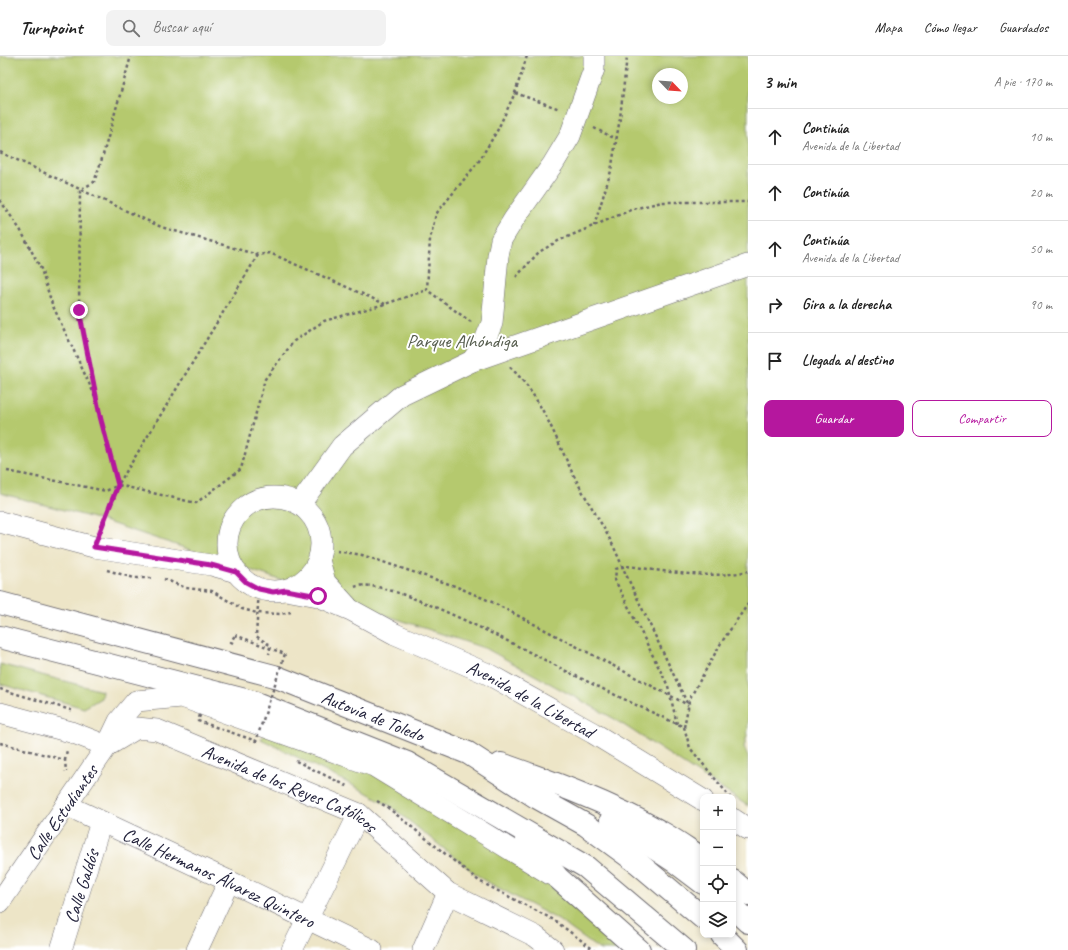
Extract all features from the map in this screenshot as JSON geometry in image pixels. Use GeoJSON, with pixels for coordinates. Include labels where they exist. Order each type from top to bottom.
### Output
{"type":"FeatureCollection","features":[{"type":"Feature","properties":{"kind":"highway","name":"Autovía de Toledo"},"geometry":{"type":"LineString","coordinates":[[0,603],[274,676],[468,753],[536,797],[586,825],[638,864],[700,916]]}},
{"type":"Feature","properties":{"kind":"highway","name":"Autovía de Toledo"},"geometry":{"type":"LineString","coordinates":[[0,637],[253,702],[407,763],[586,867],[684,950]]}},
{"type":"Feature","properties":{"kind":"highway"},"geometry":{"type":"LineString","coordinates":[[468,753],[557,784],[659,831],[700,857]]}},
{"type":"Feature","properties":{"kind":"highway"},"geometry":{"type":"LineString","coordinates":[[557,784],[674,861],[700,881]]}},
{"type":"Feature","properties":{"kind":"highway"},"geometry":{"type":"LineString","coordinates":[[518,828],[558,878],[640,950]]}},
{"type":"Feature","properties":{"kind":"highway"},"geometry":{"type":"LineString","coordinates":[[736,884],[748,894]]}},
{"type":"Feature","properties":{"kind":"highway"},"geometry":{"type":"LineString","coordinates":[[736,911],[748,922]]}},
{"type":"Feature","properties":{"kind":"highway"},"geometry":{"type":"LineString","coordinates":[[725,938],[737,950]]}},
{"type":"Feature","properties":{"kind":"street"},"geometry":{"type":"LineString","coordinates":[[490,348],[498,256],[501,240],[514,218],[553,164],[570,136],[594,69],[594,56]]}},
{"type":"Feature","properties":{"kind":"street"},"geometry":{"type":"LineString","coordinates":[[300,504],[342,446],[402,395],[472,361],[490,348],[748,265]]}},
{"type":"Feature","properties":{"kind":"street"},"geometry":{"type":"LineString","coordinates":[[173,559],[207,552],[229,528],[236,516],[246,505],[259,499],[273,496],[287,498],[300,504],[312,514],[320,528],[320,554],[312,573],[300,584],[286,590],[273,592],[259,589],[246,582],[236,572],[229,558],[227,544],[229,528]]}},
{"type":"Feature","properties":{"kind":"street"},"geometry":{"type":"LineString","coordinates":[[0,522],[94,547],[211,565],[236,572]]}},
{"type":"Feature","properties":{"kind":"street","name":"Avenida de la Libertad"},"geometry":{"type":"LineString","coordinates":[[320,554],[325,582],[351,610]]}},
{"type":"Feature","properties":{"kind":"street","name":"Avenida de la Libertad"},"geometry":{"type":"LineString","coordinates":[[286,590],[318,596],[351,610],[395,634],[488,674],[593,733],[700,798]]}},
{"type":"Feature","properties":{"kind":"street","name":"Calle Estudiantes"},"geometry":{"type":"LineString","coordinates":[[0,902],[107,746],[119,720],[136,701],[182,697],[374,766],[558,878]]}},
{"type":"Feature","properties":{"kind":"street"},"geometry":{"type":"LineString","coordinates":[[1,716],[71,732],[107,746]]}},
{"type":"Feature","properties":{"kind":"street","name":"Avenida de los Reyes Católicos"},"geometry":{"type":"LineString","coordinates":[[107,746],[137,728],[157,730],[359,814],[448,893],[535,936],[553,950]]}},
{"type":"Feature","properties":{"kind":"street","name":"Calle Hermanos Álvarez Quintero"},"geometry":{"type":"LineString","coordinates":[[66,806],[229,881],[372,950]]}},
{"type":"Feature","properties":{"kind":"street"},"geometry":{"type":"LineString","coordinates":[[292,950],[359,814]]}},
{"type":"Feature","properties":{"kind":"street"},"geometry":{"type":"LineString","coordinates":[[736,821],[748,829]]}},
{"type":"Feature","properties":{"kind":"street","name":"Calle Galdós"},"geometry":{"type":"LineString","coordinates":[[61,950],[101,822]]}},
{"type":"Feature","properties":{"kind":"street"},"geometry":{"type":"LineString","coordinates":[[197,950],[229,881]]}},
{"type":"Feature","properties":{"kind":"street"},"geometry":{"type":"LineString","coordinates":[[423,950],[448,893]]}},
{"type":"Feature","properties":{"kind":"path"},"geometry":{"type":"LineString","coordinates":[[80,190],[94,182],[97,175],[131,56]]}},
{"type":"Feature","properties":{"kind":"path"},"geometry":{"type":"LineString","coordinates":[[427,290],[430,239],[436,214],[479,161],[497,131],[515,94],[527,56]]}},
{"type":"Feature","properties":{"kind":"path"},"geometry":{"type":"LineString","coordinates":[[594,226],[611,171],[620,118],[627,56]]}},
{"type":"Feature","properties":{"kind":"path"},"geometry":{"type":"LineString","coordinates":[[0,152],[161,227],[258,255],[270,253],[385,304]]}},
{"type":"Feature","properties":{"kind":"path"},"geometry":{"type":"LineString","coordinates":[[80,190],[79,310],[97,400],[118,485]]}},
{"type":"Feature","properties":{"kind":"path"},"geometry":{"type":"LineString","coordinates":[[0,200],[21,231],[40,269],[52,304],[97,400]]}},
{"type":"Feature","properties":{"kind":"path"},"geometry":{"type":"LineString","coordinates":[[495,300],[539,252],[558,241],[633,209],[662,202],[748,202]]}},
{"type":"Feature","properties":{"kind":"path"},"geometry":{"type":"LineString","coordinates":[[94,547],[118,485],[258,255]]}},
{"type":"Feature","properties":{"kind":"path"},"geometry":{"type":"LineString","coordinates":[[7,471],[106,491],[118,485],[196,503],[241,469],[265,379],[294,340],[324,321],[385,304],[427,290]]}},
{"type":"Feature","properties":{"kind":"path"},"geometry":{"type":"LineString","coordinates":[[427,290],[475,325],[490,348],[529,388],[549,420],[572,472],[614,545],[622,566],[688,705]]}},
{"type":"Feature","properties":{"kind":"path"},"geometry":{"type":"LineString","coordinates":[[320,554],[362,555],[455,586],[492,602],[688,705]]}},
{"type":"Feature","properties":{"kind":"path"},"geometry":{"type":"LineString","coordinates":[[677,724],[671,696],[638,623],[615,580],[616,569],[622,566],[631,565],[649,570],[705,574],[748,571]]}},
{"type":"Feature","properties":{"kind":"path"},"geometry":{"type":"LineString","coordinates":[[259,589],[256,636],[271,646]]}},
{"type":"Feature","properties":{"kind":"path"},"geometry":{"type":"LineString","coordinates":[[684,727],[690,698],[721,643],[748,604]]}},
{"type":"Feature","properties":{"kind":"path"},"geometry":{"type":"LineString","coordinates":[[200,715],[198,721],[256,741],[285,654],[235,635]]}},
{"type":"Feature","properties":{"kind":"path"},"geometry":{"type":"LineString","coordinates":[[0,743],[65,760],[66,775],[80,786]]}},
{"type":"Feature","properties":{"kind":"path"},"geometry":{"type":"LineString","coordinates":[[295,760],[351,788]]}},
{"type":"Feature","properties":{"kind":"path"},"geometry":{"type":"LineString","coordinates":[[376,801],[387,807],[479,881],[554,920],[594,950]]}},
{"type":"Feature","properties":{"kind":"green space","name":"Parque Alhóndiga"},"geometry":{"type":"Polygon","coordinates":[[[0,56],[748,56],[748,731],[744,747],[748,756],[748,806],[736,798],[736,794],[730,794],[613,718],[487,649],[101,520],[0,493],[0,56]]]}},
{"type":"Feature","properties":{"kind":"green space"},"geometry":{"type":"Polygon","coordinates":[[[0,664],[102,691],[101,698],[84,708],[0,684],[0,664]]]}},
{"type":"Feature","properties":{"kind":"green space"},"geometry":{"type":"Polygon","coordinates":[[[265,732],[377,773],[495,844],[570,901],[626,950],[600,950],[557,919],[482,879],[389,805],[261,739],[265,732]]]}},
{"type":"Feature","properties":{"kind":"route"},"geometry":{"type":"LineString","coordinates":[[79,310],[100,416],[118,485],[94,547],[211,565],[236,572],[246,582],[259,589],[273,592],[286,590],[318,596]]}}]}
